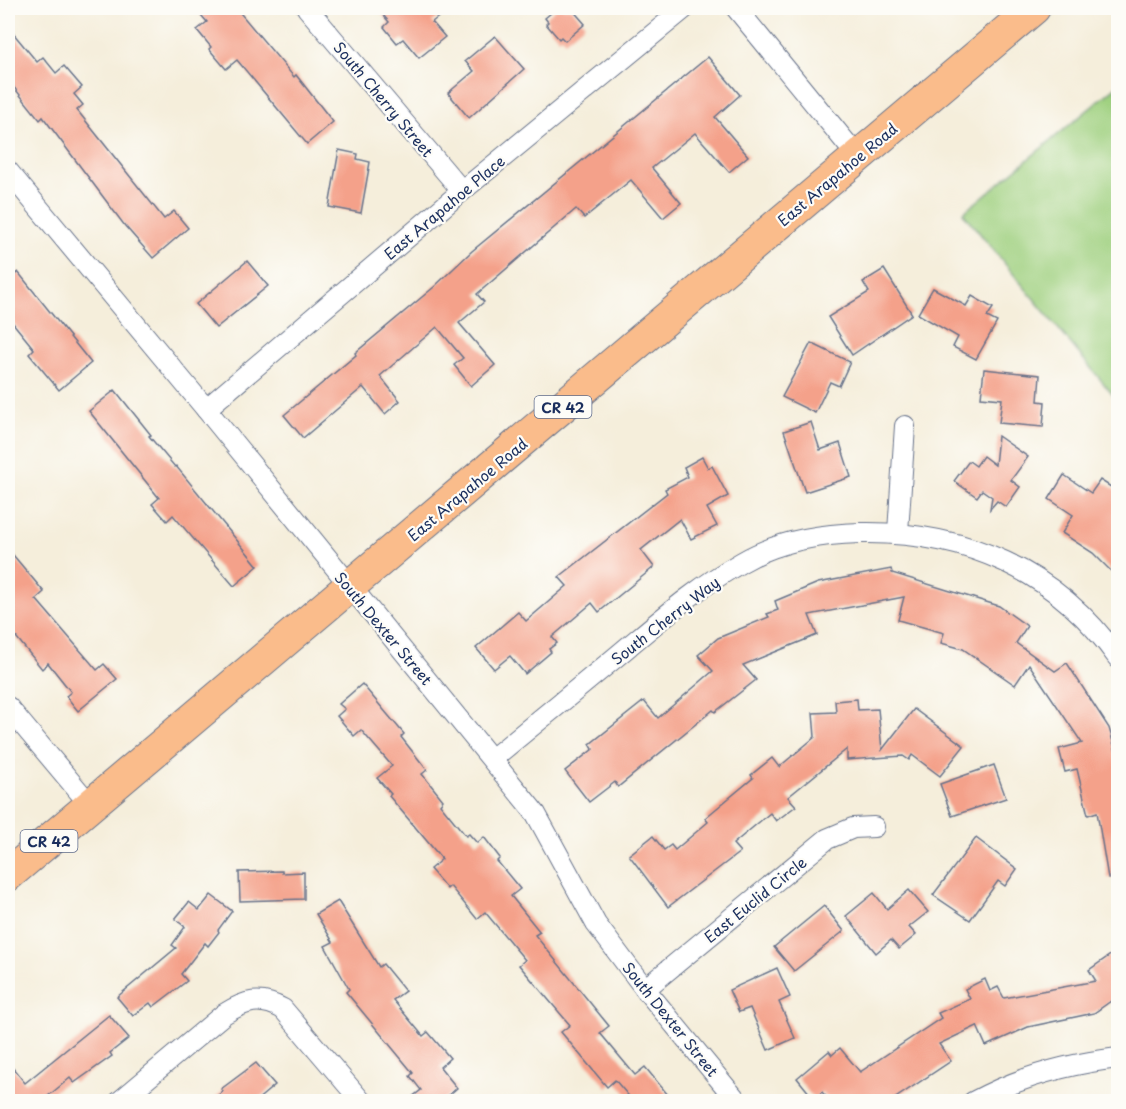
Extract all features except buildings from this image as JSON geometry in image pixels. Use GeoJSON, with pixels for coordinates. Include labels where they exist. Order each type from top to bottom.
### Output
{"type":"FeatureCollection","features":[{"type":"Feature","properties":{"kind":"main road","name":"East Arapahoe Road"},"geometry":{"type":"LineString","coordinates":[[8,875],[1034,8]]}},
{"type":"Feature","properties":{"kind":"street","name":"South Cherry Street"},"geometry":{"type":"LineString","coordinates":[[307,8],[462,191]]}},
{"type":"Feature","properties":{"kind":"street","name":"East Arapahoe Place"},"geometry":{"type":"LineString","coordinates":[[206,409],[462,191],[685,8]]}},
{"type":"Feature","properties":{"kind":"street"},"geometry":{"type":"LineString","coordinates":[[736,8],[857,156]]}},
{"type":"Feature","properties":{"kind":"street","name":"South Dexter Street"},"geometry":{"type":"LineString","coordinates":[[8,171],[206,409],[536,814],[596,924],[645,989],[738,1101]]}},
{"type":"Feature","properties":{"kind":"street"},"geometry":{"type":"LineString","coordinates":[[898,532],[905,426]]}},
{"type":"Feature","properties":{"kind":"street","name":"South Cherry Way"},"geometry":{"type":"LineString","coordinates":[[492,759],[683,601],[743,561],[784,544],[823,535],[898,532],[968,546],[1034,576],[1088,620],[1119,658]]}},
{"type":"Feature","properties":{"kind":"street"},"geometry":{"type":"LineString","coordinates":[[8,707],[91,806]]}},
{"type":"Feature","properties":{"kind":"street","name":"East Euclid Circle"},"geometry":{"type":"LineString","coordinates":[[645,989],[827,839],[853,828],[874,827]]}},
{"type":"Feature","properties":{"kind":"street"},"geometry":{"type":"LineString","coordinates":[[119,1101],[224,1014],[260,991],[271,1002],[283,1009],[362,1101]]}},
{"type":"Feature","properties":{"kind":"street"},"geometry":{"type":"LineString","coordinates":[[973,1101],[1026,1077],[1060,1067],[1119,1058]]}},
{"type":"Feature","properties":{"kind":"green space"},"geometry":{"type":"Polygon","coordinates":[[[1118,85],[1118,401],[963,213],[1118,85]]]}}]}
